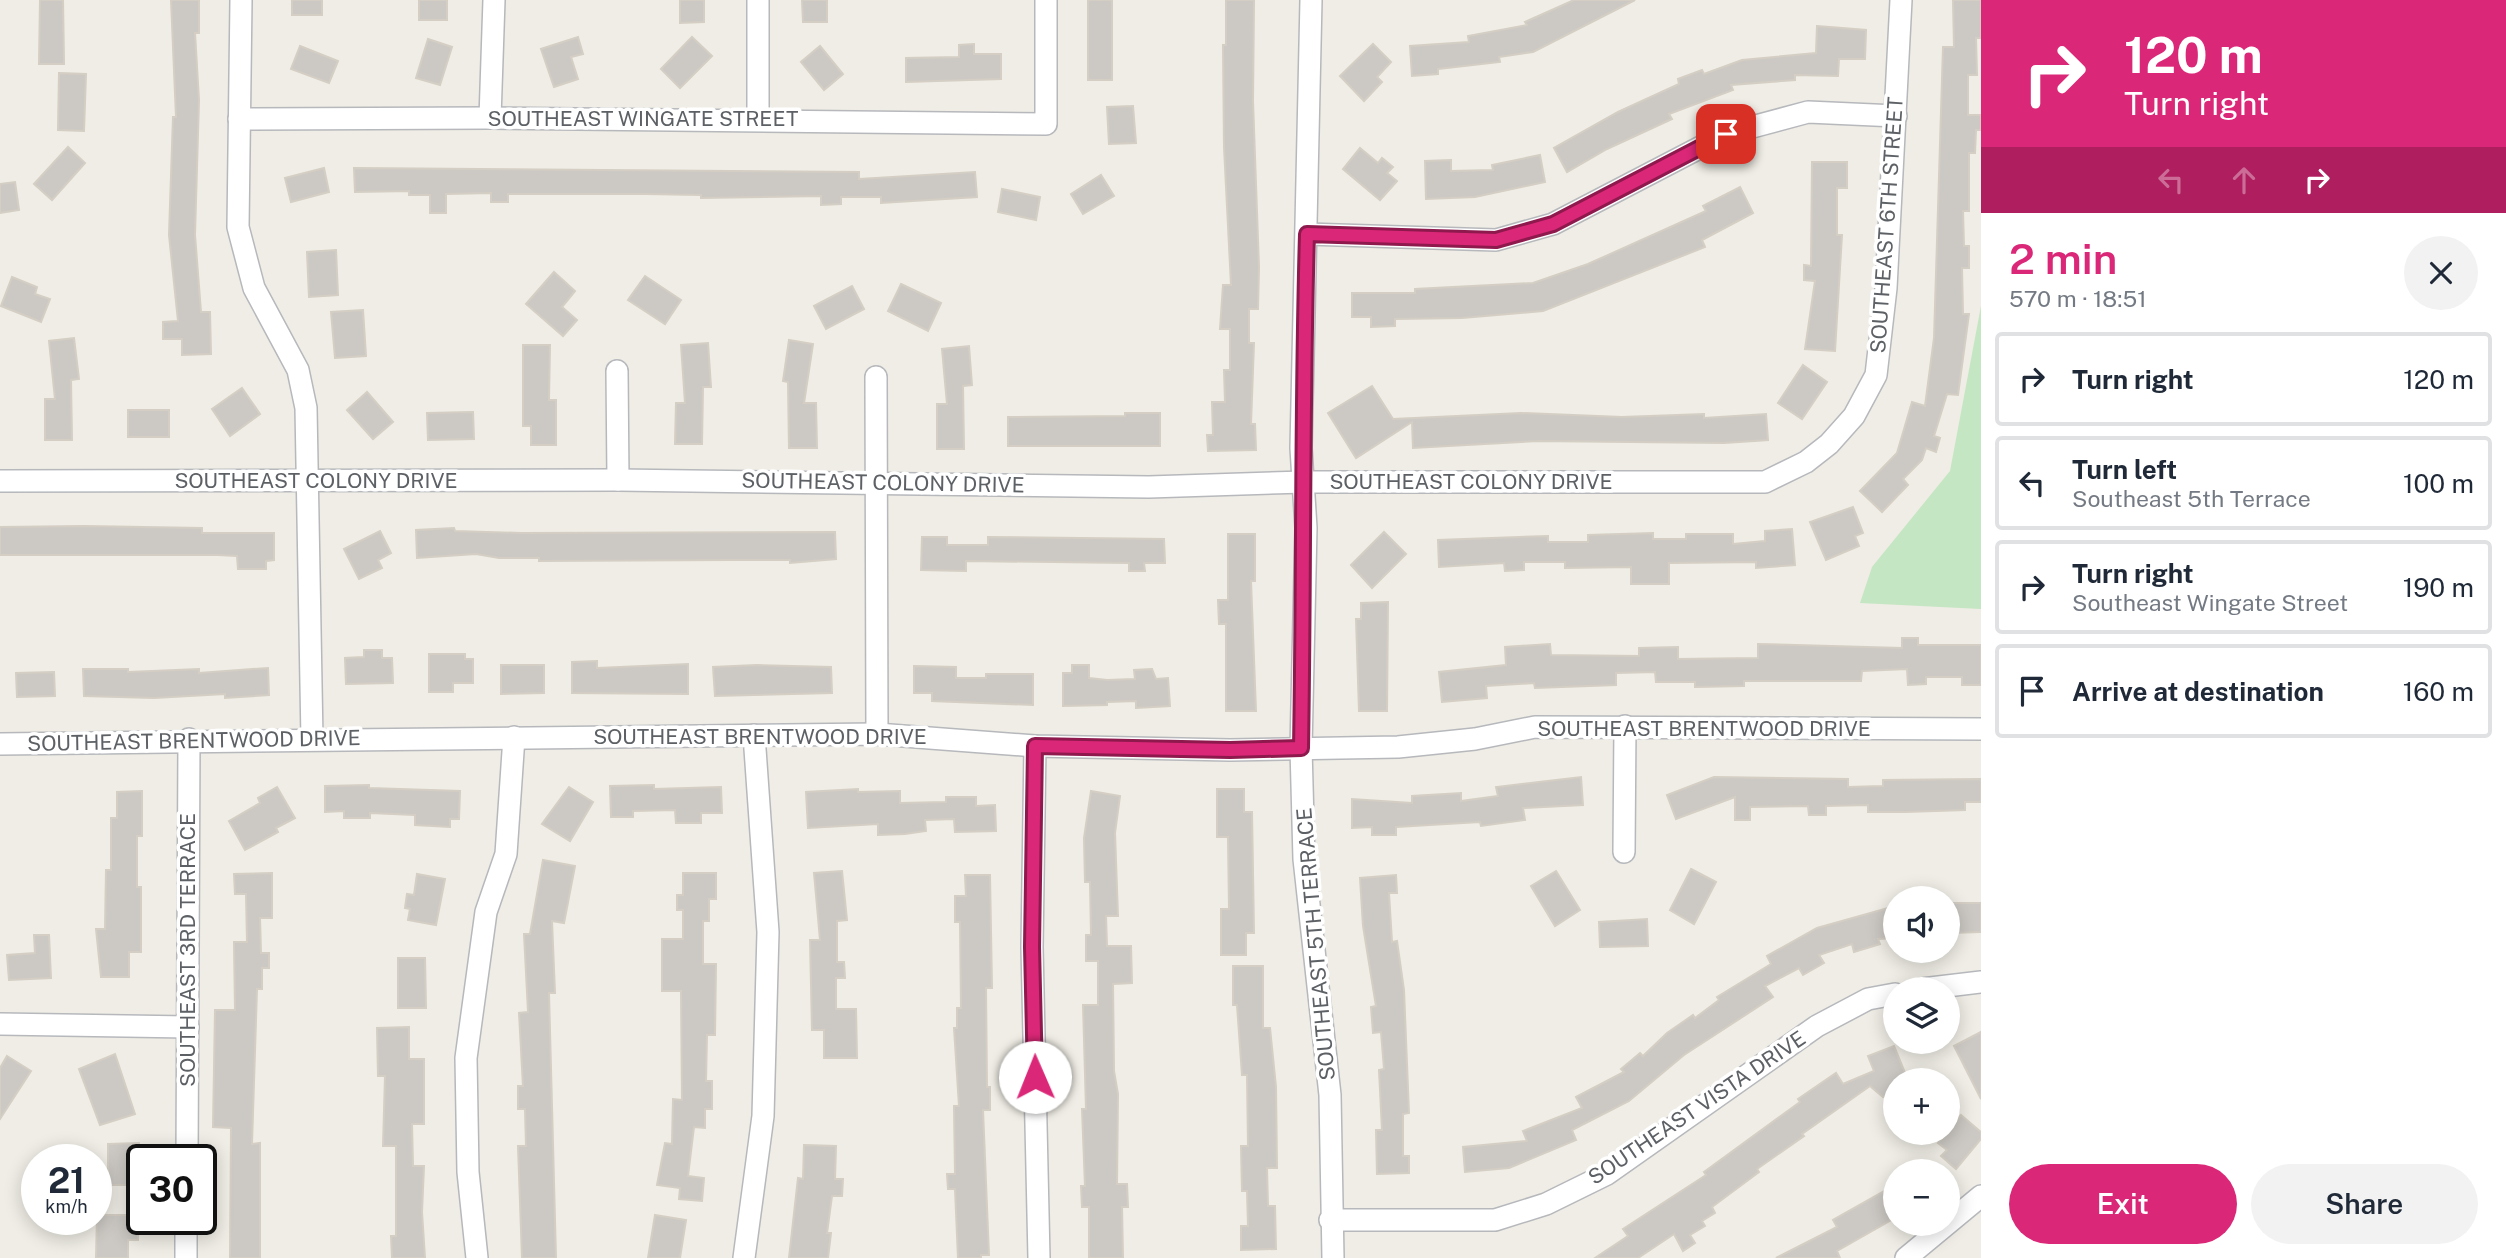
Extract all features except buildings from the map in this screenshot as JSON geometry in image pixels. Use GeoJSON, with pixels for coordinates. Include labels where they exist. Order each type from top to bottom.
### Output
{"type":"FeatureCollection","features":[{"type":"Feature","properties":{"kind":"street"},"geometry":{"type":"LineString","coordinates":[[241,0],[237,194],[240,240],[254,288],[298,370],[306,408],[312,739]]}},
{"type":"Feature","properties":{"kind":"street"},"geometry":{"type":"LineString","coordinates":[[490,118],[494,0]]}},
{"type":"Feature","properties":{"kind":"street"},"geometry":{"type":"LineString","coordinates":[[758,0],[758,119]]}},
{"type":"Feature","properties":{"kind":"street","name":"SOUTHEAST WINGATE STREET"},"geometry":{"type":"LineString","coordinates":[[239,119],[758,119],[1046,124],[1046,0]]}},
{"type":"Feature","properties":{"kind":"street","name":"SOUTHEAST 5TH TERRACE"},"geometry":{"type":"LineString","coordinates":[[1311,0],[1301,448],[1304,482],[1301,748],[1304,859],[1330,1095],[1329,1220],[1333,1258]]}},
{"type":"Feature","properties":{"kind":"street","name":"SOUTHEAST 6TH STREET"},"geometry":{"type":"LineString","coordinates":[[1765,482],[1806,462],[1829,444],[1854,416],[1875,375],[1886,288],[1900,0]]}},
{"type":"Feature","properties":{"kind":"street"},"geometry":{"type":"LineString","coordinates":[[1307,234],[1496,240],[1553,224],[1726,134],[1808,112],[1896,116]]}},
{"type":"Feature","properties":{"kind":"street"},"geometry":{"type":"LineString","coordinates":[[617,371],[618,480]]}},
{"type":"Feature","properties":{"kind":"street"},"geometry":{"type":"LineString","coordinates":[[876,377],[877,734]]}},
{"type":"Feature","properties":{"kind":"street","name":"SOUTHEAST COLONY DRIVE"},"geometry":{"type":"LineString","coordinates":[[0,481],[618,480],[1149,486],[1304,482],[1765,482]]}},
{"type":"Feature","properties":{"kind":"street"},"geometry":{"type":"LineString","coordinates":[[1624,852],[1625,726]]}},
{"type":"Feature","properties":{"kind":"street","name":"SOUTHEAST BRENTWOOD DRIVE"},"geometry":{"type":"LineString","coordinates":[[0,744],[189,739],[877,734],[1035,746],[1230,750],[1398,747],[1475,739],[1535,727],[1981,729]]}},
{"type":"Feature","properties":{"kind":"street"},"geometry":{"type":"LineString","coordinates":[[744,1258],[763,1116],[768,932],[754,736]]}},
{"type":"Feature","properties":{"kind":"street"},"geometry":{"type":"LineString","coordinates":[[477,1258],[468,1172],[466,1058],[486,912],[506,854],[514,737]]}},
{"type":"Feature","properties":{"kind":"street","name":"SOUTHEAST 3RD TERRACE"},"geometry":{"type":"LineString","coordinates":[[187,1144],[189,739]]}},
{"type":"Feature","properties":{"kind":"street"},"geometry":{"type":"LineString","coordinates":[[1035,746],[1032,947],[1039,1258]]}},
{"type":"Feature","properties":{"kind":"street"},"geometry":{"type":"LineString","coordinates":[[1960,984],[1981,982]]}},
{"type":"Feature","properties":{"kind":"street","name":"SOUTHEAST VISTA DRIVE"},"geometry":{"type":"LineString","coordinates":[[1329,1220],[1495,1220],[1546,1204],[1607,1174],[1817,1026],[1868,999],[1883,996]]}},
{"type":"Feature","properties":{"kind":"street"},"geometry":{"type":"LineString","coordinates":[[0,1024],[188,1027]]}},
{"type":"Feature","properties":{"kind":"street"},"geometry":{"type":"LineString","coordinates":[[1906,1258],[1981,1196]]}},
{"type":"Feature","properties":{"kind":"street"},"geometry":{"type":"LineString","coordinates":[[186,1235],[186,1258]]}},
{"type":"Feature","properties":{"kind":"green space"},"geometry":{"type":"Polygon","coordinates":[[[1981,306],[1981,609],[1860,603],[1872,567],[1950,471],[1981,306]]]}},
{"type":"Feature","properties":{"kind":"route"},"geometry":{"type":"LineString","coordinates":[[1035,1077],[1032,947],[1035,746],[1230,750],[1301,748],[1306,528],[1301,448],[1307,234],[1496,240],[1553,224],[1726,134]]}}]}
